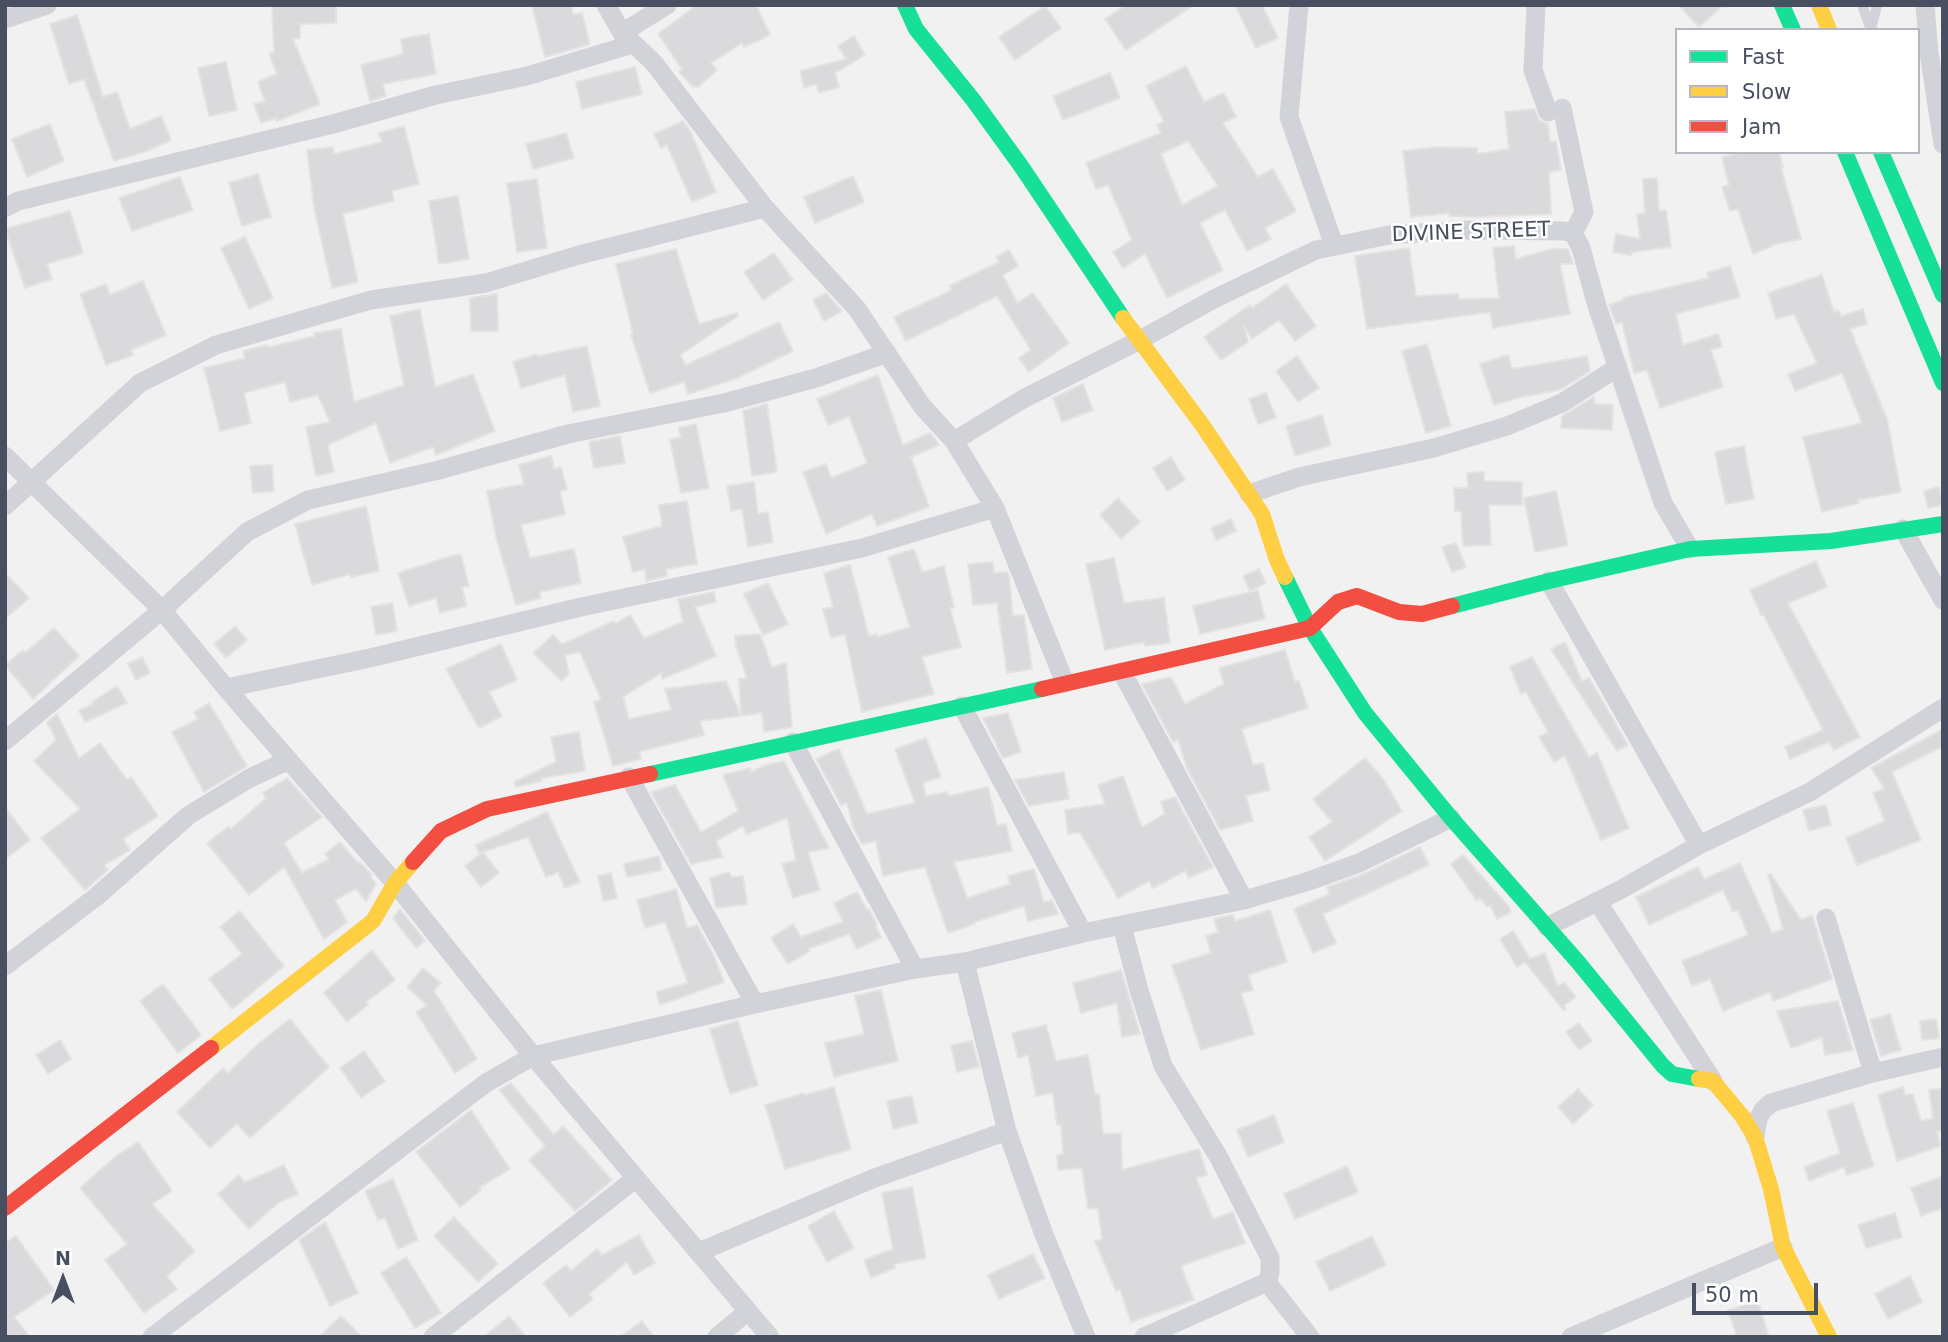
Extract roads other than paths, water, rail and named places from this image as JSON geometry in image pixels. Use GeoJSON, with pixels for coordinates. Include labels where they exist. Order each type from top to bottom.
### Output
{"type":"FeatureCollection","features":[{"type":"Feature","properties":{"kind":"main road"},"geometry":{"type":"LineString","coordinates":[[1782,5],[1792,28]]}},
{"type":"Feature","properties":{"kind":"main road"},"geometry":{"type":"LineString","coordinates":[[1819,5],[1828,28]]}},
{"type":"Feature","properties":{"kind":"main road"},"geometry":{"type":"LineString","coordinates":[[913,8],[916,29],[974,101],[1021,166],[1138,341],[1203,426],[1262,514],[1277,561],[1310,628],[1365,713],[1662,1066],[1672,1074],[1713,1081],[1742,1116],[1755,1137],[1771,1189],[1783,1247],[1829,1337]]}},
{"type":"Feature","properties":{"kind":"main road"},"geometry":{"type":"LineString","coordinates":[[1846,154],[1943,383]]}},
{"type":"Feature","properties":{"kind":"main road"},"geometry":{"type":"LineString","coordinates":[[1882,154],[1943,295]]}},
{"type":"Feature","properties":{"kind":"main road"},"geometry":{"type":"LineString","coordinates":[[5,1208],[373,921],[395,883],[441,831],[487,809],[1122,672],[1310,628],[1338,602],[1357,597],[1399,612],[1422,614],[1549,581],[1690,549],[1831,541],[1943,524]]}},
{"type":"Feature","properties":{"kind":"street"},"geometry":{"type":"LineString","coordinates":[[5,19],[47,5]]}},
{"type":"Feature","properties":{"kind":"street"},"geometry":{"type":"LineString","coordinates":[[606,5],[628,38],[653,62],[765,208],[857,309],[922,406],[954,441],[995,508],[1065,683]]}},
{"type":"Feature","properties":{"kind":"street"},"geometry":{"type":"LineString","coordinates":[[5,208],[19,201],[320,127],[436,95],[527,76],[628,38],[667,5]]}},
{"type":"Feature","properties":{"kind":"street"},"geometry":{"type":"LineString","coordinates":[[1299,5],[1289,117],[1334,245]]}},
{"type":"Feature","properties":{"kind":"street"},"geometry":{"type":"LineString","coordinates":[[1536,5],[1533,70],[1555,110],[1584,212],[1573,233]]}},
{"type":"Feature","properties":{"kind":"street"},"geometry":{"type":"LineString","coordinates":[[1925,5],[1943,144]]}},
{"type":"Feature","properties":{"kind":"street"},"geometry":{"type":"LineString","coordinates":[[5,506],[140,383],[216,345],[371,300],[486,283],[579,255],[765,208]]}},
{"type":"Feature","properties":{"kind":"street","name":"DIVINE STREET"},"geometry":{"type":"LineString","coordinates":[[954,441],[1023,399],[1262,275],[1316,250],[1389,235],[1466,230],[1558,230],[1573,233],[1581,248],[1597,306],[1663,503],[1690,549]]}},
{"type":"Feature","properties":{"kind":"street"},"geometry":{"type":"LineString","coordinates":[[5,741],[162,610],[247,532],[307,500],[439,470],[568,434],[724,402],[816,378],[887,353]]}},
{"type":"Feature","properties":{"kind":"street"},"geometry":{"type":"LineString","coordinates":[[1249,494],[1299,477],[1434,448],[1507,426],[1562,403],[1618,367]]}},
{"type":"Feature","properties":{"kind":"street"},"geometry":{"type":"LineString","coordinates":[[5,456],[162,610],[395,883],[635,1180],[770,1337]]}},
{"type":"Feature","properties":{"kind":"street"},"geometry":{"type":"LineString","coordinates":[[226,688],[370,658],[581,607],[862,548],[995,508]]}},
{"type":"Feature","properties":{"kind":"street"},"geometry":{"type":"LineString","coordinates":[[1903,529],[1943,600]]}},
{"type":"Feature","properties":{"kind":"street"},"geometry":{"type":"LineString","coordinates":[[1549,581],[1699,845]]}},
{"type":"Feature","properties":{"kind":"street"},"geometry":{"type":"LineString","coordinates":[[1122,672],[1244,900]]}},
{"type":"Feature","properties":{"kind":"street"},"geometry":{"type":"LineString","coordinates":[[962,706],[1083,933]]}},
{"type":"Feature","properties":{"kind":"street"},"geometry":{"type":"LineString","coordinates":[[1547,927],[1699,845],[1810,792],[1943,708]]}},
{"type":"Feature","properties":{"kind":"street"},"geometry":{"type":"LineString","coordinates":[[793,742],[915,970]]}},
{"type":"Feature","properties":{"kind":"street"},"geometry":{"type":"LineString","coordinates":[[5,966],[96,897],[190,815],[250,778],[289,760]]}},
{"type":"Feature","properties":{"kind":"street"},"geometry":{"type":"LineString","coordinates":[[629,777],[755,1004]]}},
{"type":"Feature","properties":{"kind":"street"},"geometry":{"type":"LineString","coordinates":[[152,1337],[486,1083],[533,1056],[755,1004],[965,962],[1083,933],[1244,900],[1359,863],[1451,818]]}},
{"type":"Feature","properties":{"kind":"street"},"geometry":{"type":"LineString","coordinates":[[1597,901],[1713,1081]]}},
{"type":"Feature","properties":{"kind":"street"},"geometry":{"type":"LineString","coordinates":[[1826,918],[1873,1073]]}},
{"type":"Feature","properties":{"kind":"street"},"geometry":{"type":"LineString","coordinates":[[1122,926],[1163,1066],[1218,1156],[1270,1258],[1267,1282],[1144,1337]]}},
{"type":"Feature","properties":{"kind":"street"},"geometry":{"type":"LineString","coordinates":[[965,962],[1006,1131],[1086,1337]]}},
{"type":"Feature","properties":{"kind":"street"},"geometry":{"type":"LineString","coordinates":[[1755,1137],[1758,1119],[1771,1103],[1873,1073],[1943,1057]]}},
{"type":"Feature","properties":{"kind":"street"},"geometry":{"type":"LineString","coordinates":[[699,1252],[872,1179],[1006,1131]]}},
{"type":"Feature","properties":{"kind":"street"},"geometry":{"type":"LineString","coordinates":[[433,1337],[635,1180]]}},
{"type":"Feature","properties":{"kind":"street"},"geometry":{"type":"LineString","coordinates":[[1571,1337],[1783,1247]]}},
{"type":"Feature","properties":{"kind":"street"},"geometry":{"type":"LineString","coordinates":[[1267,1282],[1310,1337]]}},
{"type":"Feature","properties":{"kind":"street"},"geometry":{"type":"LineString","coordinates":[[717,1337],[748,1311]]}},
{"type":"Feature","properties":{"kind":"lane"},"geometry":{"type":"LineString","coordinates":[[1862,5],[1870,28]]}},
{"type":"Feature","properties":{"kind":"lane"},"geometry":{"type":"LineString","coordinates":[[1871,28],[1877,5]]}}]}
